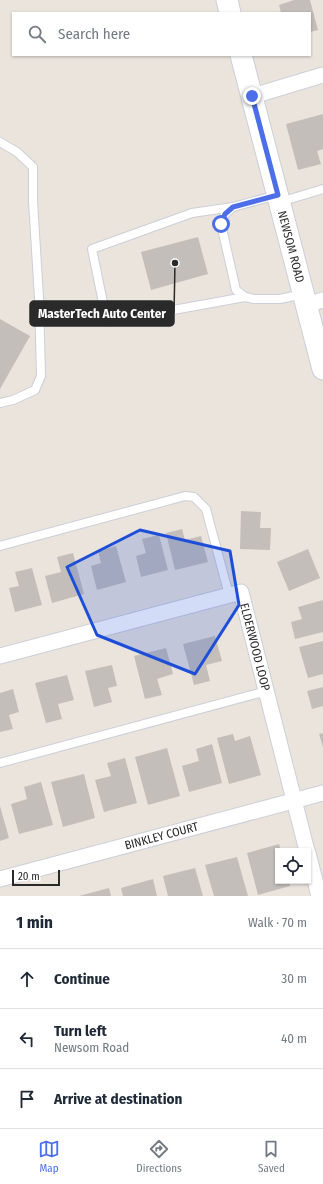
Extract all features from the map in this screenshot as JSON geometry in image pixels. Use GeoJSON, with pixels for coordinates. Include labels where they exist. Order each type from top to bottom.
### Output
{"type":"FeatureCollection","features":[{"type":"Feature","properties":{"kind":"street"},"geometry":{"type":"LineString","coordinates":[[227,0],[230,12]]}},
{"type":"Feature","properties":{"kind":"street","name":"NEWSOM ROAD"},"geometry":{"type":"LineString","coordinates":[[242,56],[279,198],[311,300],[323,369]]}},
{"type":"Feature","properties":{"kind":"street"},"geometry":{"type":"LineString","coordinates":[[252,96],[323,75]]}},
{"type":"Feature","properties":{"kind":"street","name":"ELDERWOOD LOOP"},"geometry":{"type":"LineString","coordinates":[[0,656],[241,592],[307,848]]}},
{"type":"Feature","properties":{"kind":"street","name":"BINKLEY COURT"},"geometry":{"type":"LineString","coordinates":[[0,879],[323,793]]}},
{"type":"Feature","properties":{"kind":"street","name":"ELDERWOOD LOOP"},"geometry":{"type":"LineString","coordinates":[[311,864],[319,896]]}},
{"type":"Feature","properties":{"kind":"lane"},"geometry":{"type":"LineString","coordinates":[[0,142],[17,152],[33,167],[33,201],[39,298],[41,376],[35,390],[13,400],[0,403]]}},
{"type":"Feature","properties":{"kind":"lane"},"geometry":{"type":"LineString","coordinates":[[311,300],[245,297],[106,322],[92,249],[192,213],[233,207],[323,189]]}},
{"type":"Feature","properties":{"kind":"lane"},"geometry":{"type":"LineString","coordinates":[[233,207],[225,214],[221,224],[236,290],[245,297]]}},
{"type":"Feature","properties":{"kind":"lane"},"geometry":{"type":"LineString","coordinates":[[0,546],[185,496],[194,497],[206,509],[229,595]]}},
{"type":"Feature","properties":{"kind":"lane"},"geometry":{"type":"LineString","coordinates":[[0,763],[267,691]]}},
{"type":"Feature","properties":{"kind":"highlighted area"},"geometry":{"type":"Polygon","coordinates":[[[140,530],[230,551],[239,605],[195,674],[97,635],[67,567],[140,530]]]}},
{"type":"Feature","properties":{"kind":"building"},"geometry":{"type":"Polygon","coordinates":[[[294,0],[310,0],[318,30],[311,32],[311,12],[281,12],[279,5],[294,0]]]}},
{"type":"Feature","properties":{"kind":"building"},"geometry":{"type":"Polygon","coordinates":[[[323,114],[323,149],[317,151],[321,164],[298,170],[286,124],[323,114]]]}},
{"type":"Feature","properties":{"kind":"building"},"geometry":{"type":"Polygon","coordinates":[[[198,237],[208,274],[151,290],[141,252],[198,237]]]}},
{"type":"Feature","properties":{"kind":"building"},"geometry":{"type":"Polygon","coordinates":[[[0,319],[30,336],[0,389],[0,319]]]}},
{"type":"Feature","properties":{"kind":"building"},"geometry":{"type":"Polygon","coordinates":[[[241,511],[261,512],[260,528],[271,528],[270,550],[240,549],[241,511]]]}},
{"type":"Feature","properties":{"kind":"building"},"geometry":{"type":"Polygon","coordinates":[[[182,529],[185,540],[201,536],[208,562],[175,570],[166,533],[182,529]]]}},
{"type":"Feature","properties":{"kind":"building"},"geometry":{"type":"Polygon","coordinates":[[[159,535],[168,570],[141,577],[136,556],[146,553],[142,539],[159,535]]]}},
{"type":"Feature","properties":{"kind":"building"},"geometry":{"type":"Polygon","coordinates":[[[116,546],[126,582],[97,590],[91,566],[101,563],[98,551],[116,546]]]}},
{"type":"Feature","properties":{"kind":"building"},"geometry":{"type":"Polygon","coordinates":[[[308,549],[320,578],[289,591],[277,562],[308,549]]]}},
{"type":"Feature","properties":{"kind":"building"},"geometry":{"type":"Polygon","coordinates":[[[73,553],[84,594],[52,603],[45,576],[61,572],[57,557],[73,553]]]}},
{"type":"Feature","properties":{"kind":"building"},"geometry":{"type":"Polygon","coordinates":[[[32,568],[42,605],[15,612],[9,588],[19,586],[15,572],[32,568]]]}},
{"type":"Feature","properties":{"kind":"building"},"geometry":{"type":"Polygon","coordinates":[[[323,600],[323,632],[295,639],[291,622],[302,619],[298,607],[323,600]]]}},
{"type":"Feature","properties":{"kind":"building"},"geometry":{"type":"Polygon","coordinates":[[[215,636],[222,661],[206,665],[210,681],[194,685],[183,644],[215,636]]]}},
{"type":"Feature","properties":{"kind":"building"},"geometry":{"type":"Polygon","coordinates":[[[323,641],[323,674],[308,678],[299,647],[323,641]]]}},
{"type":"Feature","properties":{"kind":"building"},"geometry":{"type":"Polygon","coordinates":[[[166,648],[173,674],[157,679],[162,695],[145,699],[134,656],[166,648]]]}},
{"type":"Feature","properties":{"kind":"building"},"geometry":{"type":"Polygon","coordinates":[[[112,665],[117,686],[108,688],[112,702],[94,707],[85,671],[112,665]]]}},
{"type":"Feature","properties":{"kind":"building"},"geometry":{"type":"Polygon","coordinates":[[[67,675],[74,700],[58,704],[62,719],[46,723],[35,683],[67,675]]]}},
{"type":"Feature","properties":{"kind":"building"},"geometry":{"type":"Polygon","coordinates":[[[323,687],[323,706],[312,709],[307,691],[323,687]]]}},
{"type":"Feature","properties":{"kind":"building"},"geometry":{"type":"Polygon","coordinates":[[[13,689],[19,712],[9,715],[13,729],[0,732],[0,693],[13,689]]]}},
{"type":"Feature","properties":{"kind":"building"},"geometry":{"type":"Polygon","coordinates":[[[323,733],[323,747],[319,734],[323,733]]]}},
{"type":"Feature","properties":{"kind":"building"},"geometry":{"type":"Polygon","coordinates":[[[233,734],[235,741],[250,736],[261,775],[229,784],[217,738],[233,734]]]}},
{"type":"Feature","properties":{"kind":"building"},"geometry":{"type":"Polygon","coordinates":[[[212,744],[222,783],[189,792],[182,766],[199,761],[196,749],[212,744]]]}},
{"type":"Feature","properties":{"kind":"building"},"geometry":{"type":"Polygon","coordinates":[[[167,748],[180,796],[148,805],[135,757],[167,748]]]}},
{"type":"Feature","properties":{"kind":"building"},"geometry":{"type":"Polygon","coordinates":[[[125,758],[137,803],[104,812],[95,780],[111,776],[107,763],[125,758]]]}},
{"type":"Feature","properties":{"kind":"building"},"geometry":{"type":"Polygon","coordinates":[[[84,774],[95,818],[63,827],[51,782],[84,774]]]}},
{"type":"Feature","properties":{"kind":"building"},"geometry":{"type":"Polygon","coordinates":[[[41,782],[53,825],[19,834],[11,804],[27,799],[24,787],[41,782]]]}},
{"type":"Feature","properties":{"kind":"building"},"geometry":{"type":"Polygon","coordinates":[[[0,806],[9,838],[0,841],[0,806]]]}},
{"type":"Feature","properties":{"kind":"building"},"geometry":{"type":"Polygon","coordinates":[[[279,844],[280,848],[275,848],[275,884],[290,884],[290,886],[258,895],[247,853],[279,844]]]}},
{"type":"Feature","properties":{"kind":"building"},"geometry":{"type":"Polygon","coordinates":[[[237,857],[248,896],[214,896],[205,865],[237,857]]]}},
{"type":"Feature","properties":{"kind":"building"},"geometry":{"type":"Polygon","coordinates":[[[195,868],[203,896],[168,896],[163,876],[195,868]]]}},
{"type":"Feature","properties":{"kind":"building"},"geometry":{"type":"Polygon","coordinates":[[[153,879],[157,896],[123,896],[121,888],[153,879]]]}},
{"type":"Feature","properties":{"kind":"building"},"geometry":{"type":"Polygon","coordinates":[[[109,888],[111,896],[79,896],[109,888]]]}},
{"type":"Feature","properties":{"kind":"place","name":"MasterTech Auto Center"},"geometry":{"type":"Point","coordinates":[175,263]}},
{"type":"Feature","properties":{"kind":"route"},"geometry":{"type":"LineString","coordinates":[[221,224],[225,214],[233,207],[278,195],[252,96]]}}]}
